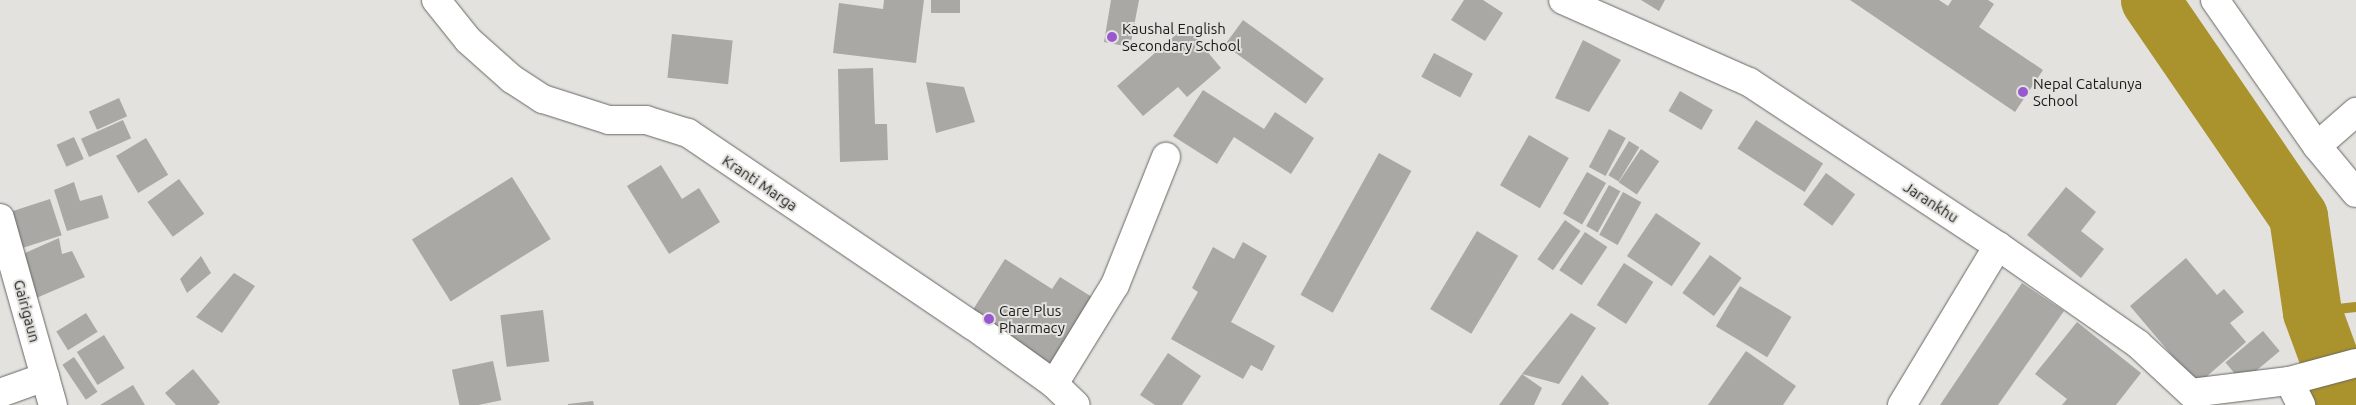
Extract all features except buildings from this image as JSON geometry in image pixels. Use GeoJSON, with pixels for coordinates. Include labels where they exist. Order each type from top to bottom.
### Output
{"type":"FeatureCollection","features":[{"type":"Feature","properties":{"kind":"street","name":"Kranti Marga"},"geometry":{"type":"LineString","coordinates":[[436,0],[468,40],[512,79],[542,99],[609,120],[646,120],[688,133],[1054,384],[1076,405]]}},
{"type":"Feature","properties":{"kind":"street","name":"Jarankhu"},"geometry":{"type":"LineString","coordinates":[[1563,0],[1749,82],[1998,246],[2138,344],[2191,393],[2295,393],[2356,363]]}},
{"type":"Feature","properties":{"kind":"street"},"geometry":{"type":"LineString","coordinates":[[2215,0],[2317,146],[2356,193]]}},
{"type":"Feature","properties":{"kind":"street"},"geometry":{"type":"LineString","coordinates":[[2317,146],[2356,112]]}},
{"type":"Feature","properties":{"kind":"street"},"geometry":{"type":"LineString","coordinates":[[1054,384],[1115,285],[1166,157]]}},
{"type":"Feature","properties":{"kind":"street","name":"Gairigaun"},"geometry":{"type":"LineString","coordinates":[[0,218],[53,405]]}},
{"type":"Feature","properties":{"kind":"street"},"geometry":{"type":"LineString","coordinates":[[1902,405],[1998,246]]}},
{"type":"Feature","properties":{"kind":"street"},"geometry":{"type":"LineString","coordinates":[[0,393],[45,377]]}},
{"type":"Feature","properties":{"kind":"waterway"},"geometry":{"type":"LineString","coordinates":[[2150,0],[2298,216],[2312,312],[2346,405]]}},
{"type":"Feature","properties":{"kind":"waterway"},"geometry":{"type":"LineString","coordinates":[[2312,312],[2356,307]]}},
{"type":"Feature","properties":{"kind":"place","name":"Kaushal English Secondary School"},"geometry":{"type":"Point","coordinates":[1112,37]}},
{"type":"Feature","properties":{"kind":"place","name":"Nepal Catalunya School"},"geometry":{"type":"Point","coordinates":[2023,92]}},
{"type":"Feature","properties":{"kind":"place","name":"Care Plus Pharmacy"},"geometry":{"type":"Point","coordinates":[989,319]}}]}
